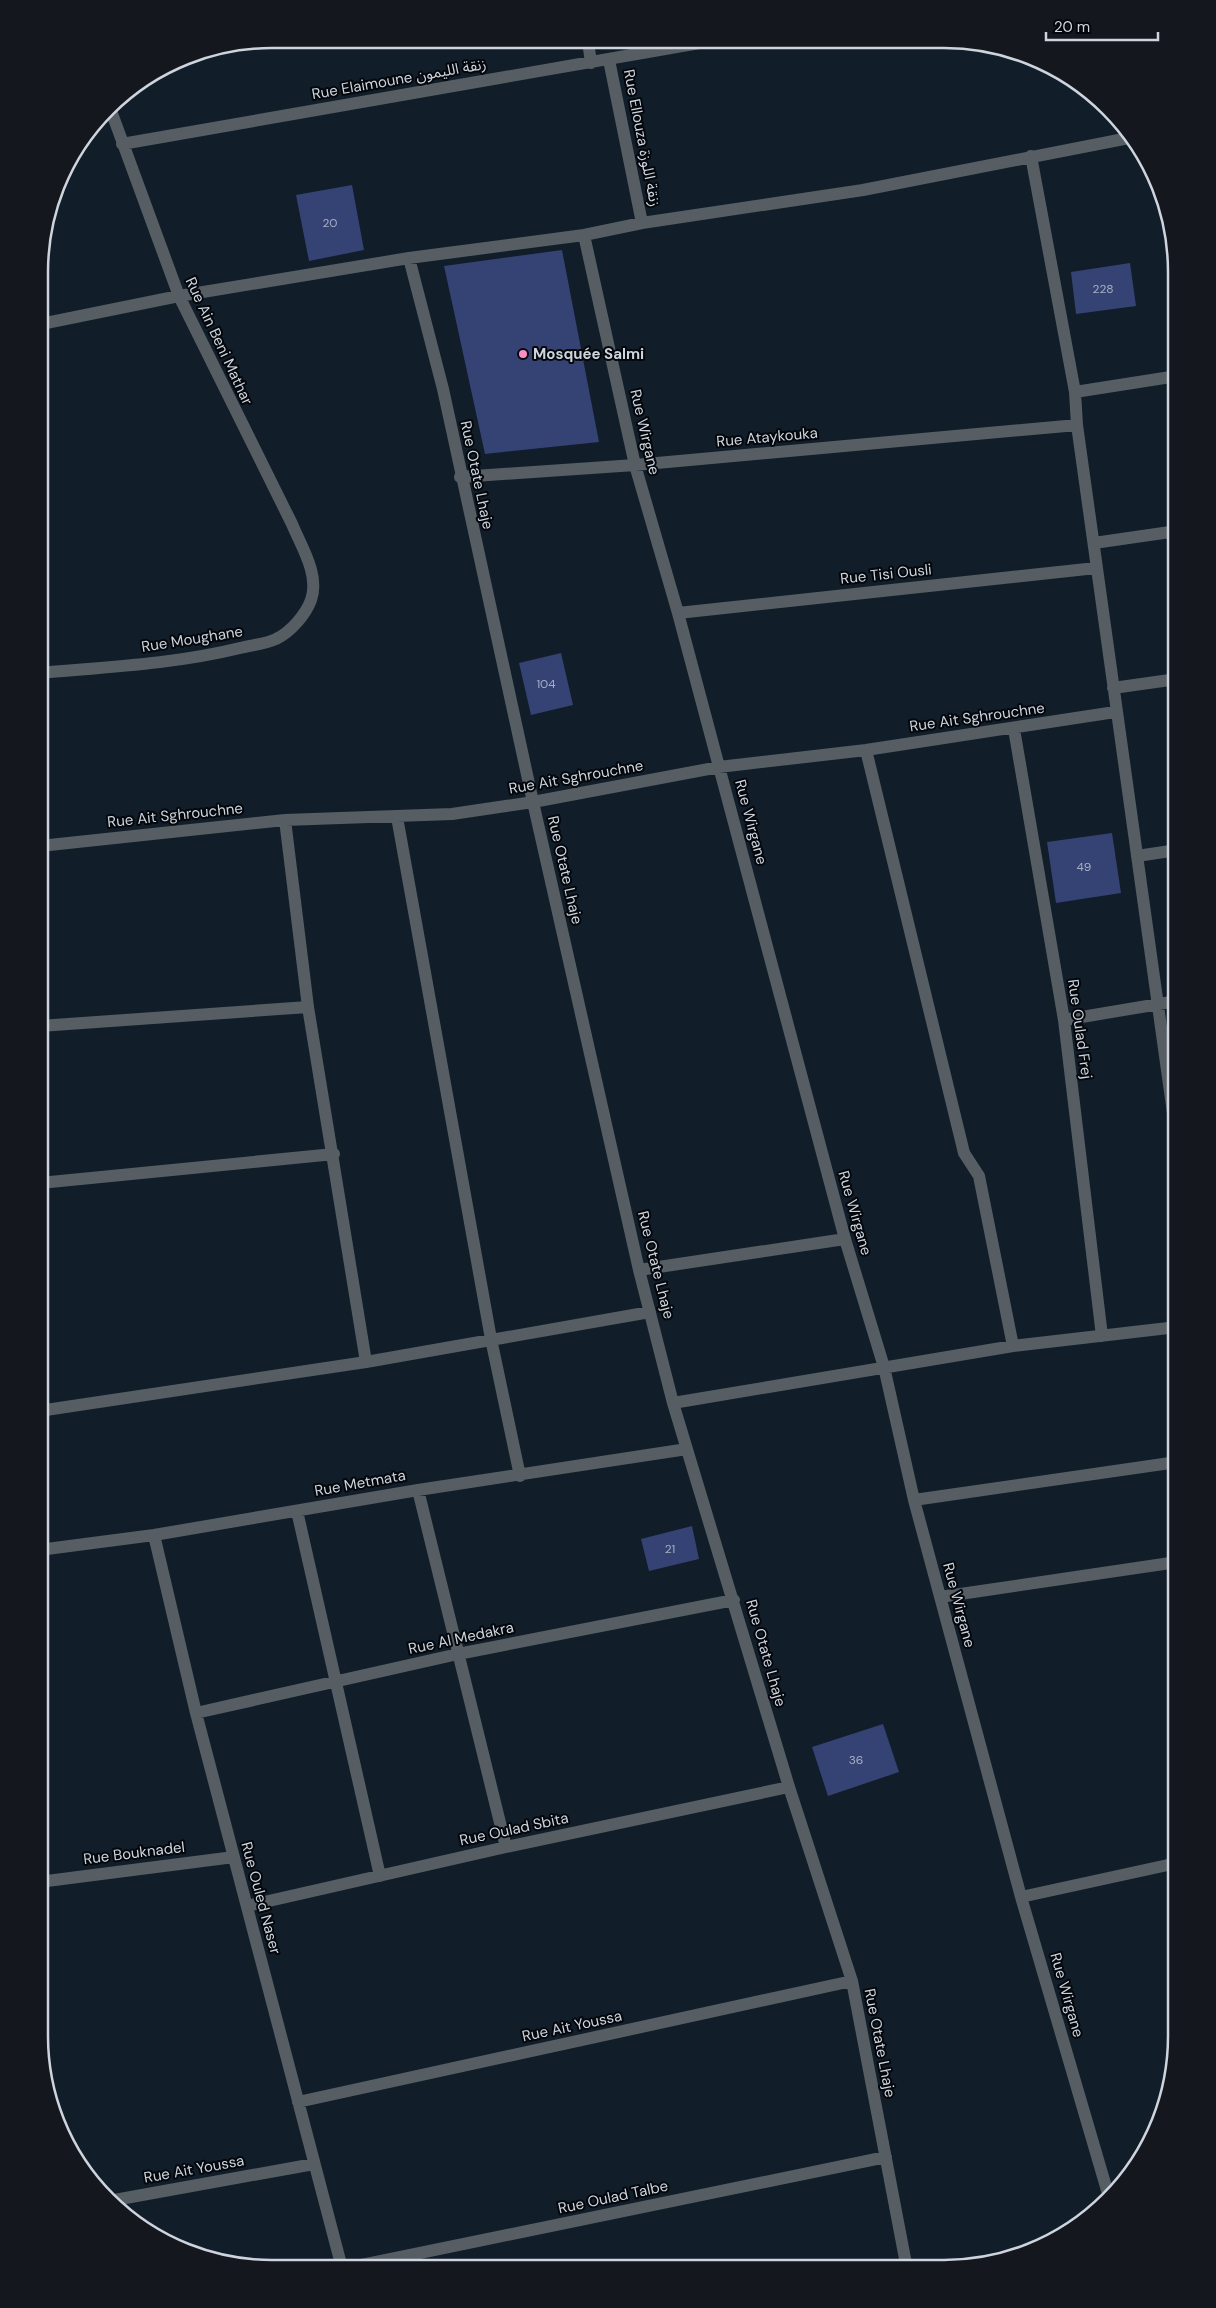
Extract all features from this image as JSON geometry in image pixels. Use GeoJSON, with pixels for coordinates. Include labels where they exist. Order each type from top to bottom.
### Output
{"type":"FeatureCollection","features":[{"type":"Feature","properties":{"kind":"street"},"geometry":{"type":"LineString","coordinates":[[589,48],[592,63]]}},
{"type":"Feature","properties":{"kind":"street","name":"Rue Elaimoune زنقة الليمون"},"geometry":{"type":"LineString","coordinates":[[122,144],[677,48]]}},
{"type":"Feature","properties":{"kind":"street","name":"Rue Ellouza زنقة اللوزة"},"geometry":{"type":"LineString","coordinates":[[609,60],[642,223]]}},
{"type":"Feature","properties":{"kind":"street","name":"Rue Ain Beni Mathar"},"geometry":{"type":"LineString","coordinates":[[112,114],[179,296],[292,524],[314,581]]}},
{"type":"Feature","properties":{"kind":"street"},"geometry":{"type":"LineString","coordinates":[[48,323],[179,296],[409,258],[584,235],[642,223],[863,190],[1125,139]]}},
{"type":"Feature","properties":{"kind":"street"},"geometry":{"type":"LineString","coordinates":[[1031,156],[1074,392],[1115,712],[1168,1076]]}},
{"type":"Feature","properties":{"kind":"street","name":"Rue Wirgane"},"geometry":{"type":"LineString","coordinates":[[584,235],[635,465],[678,613],[844,1239],[884,1367],[914,1500],[1022,1897],[1108,2190]]}},
{"type":"Feature","properties":{"kind":"street","name":"Rue Otate Lhaje"},"geometry":{"type":"LineString","coordinates":[[409,258],[443,389],[460,477],[650,1312],[673,1403],[789,1787],[852,1982],[905,2260]]}},
{"type":"Feature","properties":{"kind":"street"},"geometry":{"type":"LineString","coordinates":[[1074,392],[1168,377]]}},
{"type":"Feature","properties":{"kind":"street","name":"Rue Ataykouka"},"geometry":{"type":"LineString","coordinates":[[460,477],[635,465],[1077,425]]}},
{"type":"Feature","properties":{"kind":"street"},"geometry":{"type":"LineString","coordinates":[[1094,543],[1168,532]]}},
{"type":"Feature","properties":{"kind":"street","name":"Rue Tisi Ousli"},"geometry":{"type":"LineString","coordinates":[[678,613],[1096,568]]}},
{"type":"Feature","properties":{"kind":"street","name":"Rue Moughane"},"geometry":{"type":"LineString","coordinates":[[48,672],[216,654],[276,639],[291,628],[304,612],[312,598],[314,581]]}},
{"type":"Feature","properties":{"kind":"street"},"geometry":{"type":"LineString","coordinates":[[1113,688],[1168,680]]}},
{"type":"Feature","properties":{"kind":"street","name":"Rue Ait Sghrouchne"},"geometry":{"type":"LineString","coordinates":[[48,845],[285,820],[452,814],[533,802],[719,766],[866,750],[1014,729],[1115,712]]}},
{"type":"Feature","properties":{"kind":"street","name":"Rue Oulad Frej"},"geometry":{"type":"LineString","coordinates":[[1014,729],[1064,1020],[1102,1336]]}},
{"type":"Feature","properties":{"kind":"street"},"geometry":{"type":"LineString","coordinates":[[866,750],[964,1153],[979,1176],[1013,1346]]}},
{"type":"Feature","properties":{"kind":"street"},"geometry":{"type":"LineString","coordinates":[[397,817],[491,1339],[520,1476]]}},
{"type":"Feature","properties":{"kind":"street"},"geometry":{"type":"LineString","coordinates":[[285,820],[308,1007],[334,1154],[366,1362]]}},
{"type":"Feature","properties":{"kind":"street"},"geometry":{"type":"LineString","coordinates":[[1137,856],[1168,851]]}},
{"type":"Feature","properties":{"kind":"street"},"geometry":{"type":"LineString","coordinates":[[1064,1020],[1168,1002]]}},
{"type":"Feature","properties":{"kind":"street"},"geometry":{"type":"LineString","coordinates":[[48,1025],[308,1007]]}},
{"type":"Feature","properties":{"kind":"street"},"geometry":{"type":"LineString","coordinates":[[48,1182],[334,1154]]}},
{"type":"Feature","properties":{"kind":"street"},"geometry":{"type":"LineString","coordinates":[[640,1270],[844,1239]]}},
{"type":"Feature","properties":{"kind":"street"},"geometry":{"type":"LineString","coordinates":[[48,1410],[366,1362],[650,1312]]}},
{"type":"Feature","properties":{"kind":"street"},"geometry":{"type":"LineString","coordinates":[[673,1403],[1013,1346],[1168,1328]]}},
{"type":"Feature","properties":{"kind":"street","name":"Rue Metmata"},"geometry":{"type":"LineString","coordinates":[[48,1549],[154,1535],[418,1490],[520,1476],[687,1449]]}},
{"type":"Feature","properties":{"kind":"street"},"geometry":{"type":"LineString","coordinates":[[914,1500],[1168,1463]]}},
{"type":"Feature","properties":{"kind":"street"},"geometry":{"type":"LineString","coordinates":[[418,1490],[506,1847]]}},
{"type":"Feature","properties":{"kind":"street"},"geometry":{"type":"LineString","coordinates":[[297,1511],[334,1682],[380,1876]]}},
{"type":"Feature","properties":{"kind":"street","name":"Rue Ouled Naser"},"geometry":{"type":"LineString","coordinates":[[154,1535],[196,1713],[340,2260]]}},
{"type":"Feature","properties":{"kind":"street"},"geometry":{"type":"LineString","coordinates":[[940,1597],[1168,1563]]}},
{"type":"Feature","properties":{"kind":"street","name":"Rue Al Medakra"},"geometry":{"type":"LineString","coordinates":[[196,1713],[458,1654],[734,1600]]}},
{"type":"Feature","properties":{"kind":"street","name":"Rue Oulad Sbita"},"geometry":{"type":"LineString","coordinates":[[247,1906],[506,1847],[789,1787]]}},
{"type":"Feature","properties":{"kind":"street","name":"Rue Bouknadel"},"geometry":{"type":"LineString","coordinates":[[48,1881],[234,1857]]}},
{"type":"Feature","properties":{"kind":"street"},"geometry":{"type":"LineString","coordinates":[[1022,1897],[1168,1865]]}},
{"type":"Feature","properties":{"kind":"street","name":"Rue Ait Youssa"},"geometry":{"type":"LineString","coordinates":[[298,2102],[852,1982]]}},
{"type":"Feature","properties":{"kind":"street","name":"Rue Oulad Talbe"},"geometry":{"type":"LineString","coordinates":[[386,2260],[886,2157]]}},
{"type":"Feature","properties":{"kind":"street","name":"Rue Ait Youssa"},"geometry":{"type":"LineString","coordinates":[[118,2199],[314,2164]]}},
{"type":"Feature","properties":{"kind":"building"},"geometry":{"type":"Polygon","coordinates":[[[352,185],[364,250],[309,261],[296,195],[352,185]]]}},
{"type":"Feature","properties":{"kind":"building","name":"Mosquée Salmi"},"geometry":{"type":"Polygon","coordinates":[[[562,250],[599,442],[485,454],[444,266],[562,250]]]}},
{"type":"Feature","properties":{"kind":"building"},"geometry":{"type":"Polygon","coordinates":[[[1130,263],[1136,306],[1076,314],[1071,272],[1130,263]]]}},
{"type":"Feature","properties":{"kind":"building"},"geometry":{"type":"Polygon","coordinates":[[[561,653],[573,705],[531,715],[519,663],[561,653]]]}},
{"type":"Feature","properties":{"kind":"building"},"geometry":{"type":"Polygon","coordinates":[[[1112,833],[1121,893],[1056,903],[1047,842],[1112,833]]]}},
{"type":"Feature","properties":{"kind":"building"},"geometry":{"type":"Polygon","coordinates":[[[692,1526],[699,1559],[649,1571],[641,1539],[692,1526]]]}},
{"type":"Feature","properties":{"kind":"building"},"geometry":{"type":"Polygon","coordinates":[[[883,1724],[899,1772],[828,1796],[812,1747],[883,1724]]]}},
{"type":"Feature","properties":{"kind":"place","name":"Mosquée Salmi"},"geometry":{"type":"Point","coordinates":[523,354]}}]}
